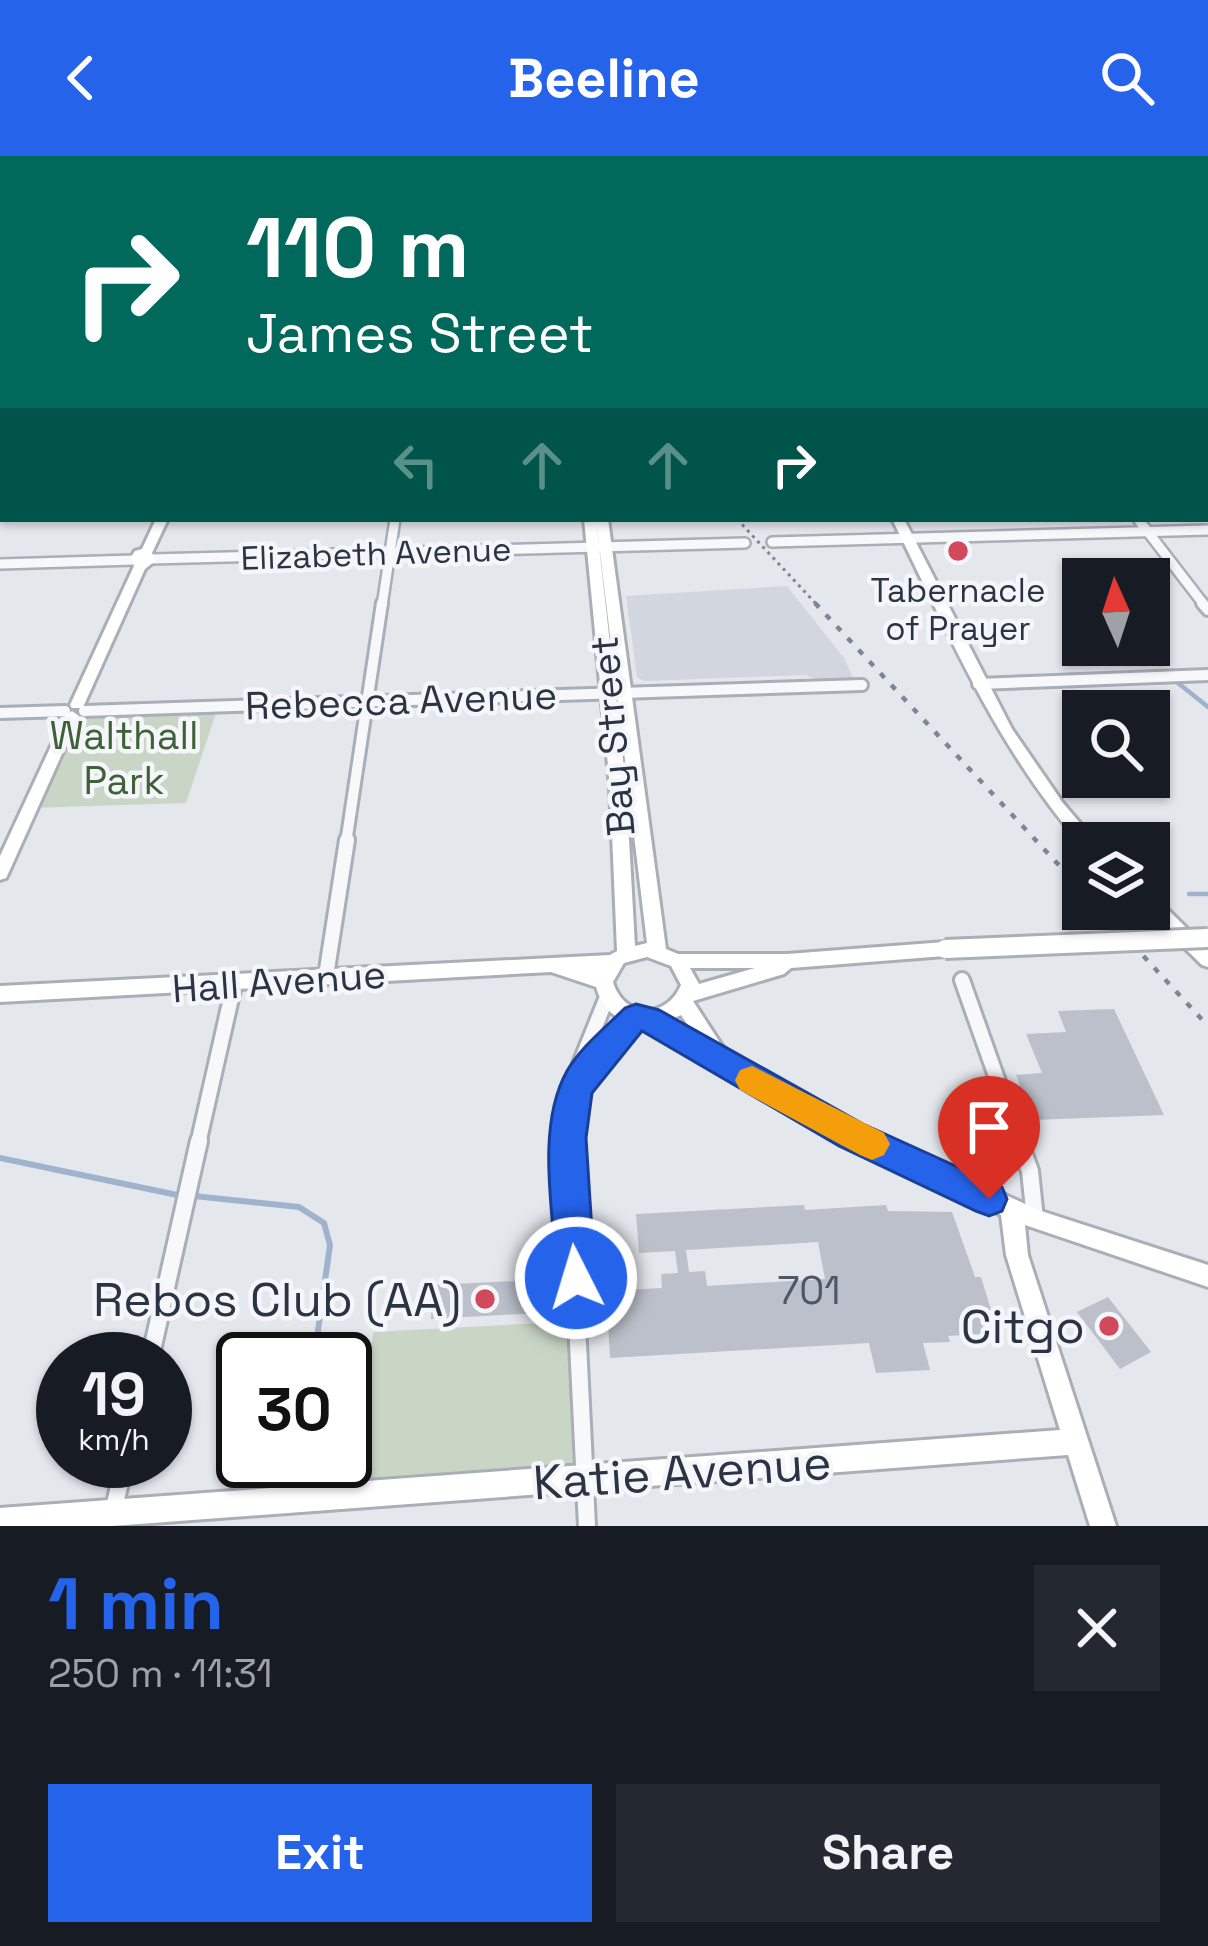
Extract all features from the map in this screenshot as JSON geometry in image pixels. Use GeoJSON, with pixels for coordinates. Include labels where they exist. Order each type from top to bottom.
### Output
{"type":"FeatureCollection","features":[{"type":"Feature","properties":{"kind":"street"},"geometry":{"type":"LineString","coordinates":[[0,874],[161,522]]}},
{"type":"Feature","properties":{"kind":"street"},"geometry":{"type":"LineString","coordinates":[[326,976],[395,522]]}},
{"type":"Feature","properties":{"kind":"street","name":"Bay Street"},"geometry":{"type":"LineString","coordinates":[[591,522],[600,547]]}},
{"type":"Feature","properties":{"kind":"street","name":"Bay Street"},"geometry":{"type":"LineString","coordinates":[[602,522],[600,547],[617,693],[657,952]]}},
{"type":"Feature","properties":{"kind":"street"},"geometry":{"type":"LineString","coordinates":[[900,522],[978,683],[1033,779],[1071,822]]}},
{"type":"Feature","properties":{"kind":"street"},"geometry":{"type":"LineString","coordinates":[[1140,522],[1208,610]]}},
{"type":"Feature","properties":{"kind":"street"},"geometry":{"type":"LineString","coordinates":[[772,542],[1208,530]]}},
{"type":"Feature","properties":{"kind":"street","name":"Elizabeth Avenue"},"geometry":{"type":"LineString","coordinates":[[0,564],[746,543]]}},
{"type":"Feature","properties":{"kind":"street"},"geometry":{"type":"LineString","coordinates":[[978,683],[1208,675]]}},
{"type":"Feature","properties":{"kind":"street","name":"Rebecca Avenue"},"geometry":{"type":"LineString","coordinates":[[0,713],[862,685]]}},
{"type":"Feature","properties":{"kind":"street","name":"Bay Street"},"geometry":{"type":"LineString","coordinates":[[617,693],[620,958]]}},
{"type":"Feature","properties":{"kind":"street"},"geometry":{"type":"LineString","coordinates":[[1170,923],[1208,960]]}},
{"type":"Feature","properties":{"kind":"street"},"geometry":{"type":"LineString","coordinates":[[587,1526],[568,1193],[569,1126],[580,1064],[620,958],[657,952],[677,961],[788,961],[1208,938]]}},
{"type":"Feature","properties":{"kind":"street","name":"Hall Avenue"},"geometry":{"type":"LineString","coordinates":[[0,994],[557,968],[620,958]]}},
{"type":"Feature","properties":{"kind":"street"},"geometry":{"type":"LineString","coordinates":[[677,961],[688,974],[686,999],[720,1059]]}},
{"type":"Feature","properties":{"kind":"street"},"geometry":{"type":"LineString","coordinates":[[581,1076],[642,1018],[672,1013],[686,999],[777,970],[788,961]]}},
{"type":"Feature","properties":{"kind":"street","name":"Hall Avenue"},"geometry":{"type":"LineString","coordinates":[[557,968],[605,989]]}},
{"type":"Feature","properties":{"kind":"street"},"geometry":{"type":"LineString","coordinates":[[962,980],[1030,1171],[1017,1255],[1103,1526]]}},
{"type":"Feature","properties":{"kind":"street"},"geometry":{"type":"LineString","coordinates":[[156,1332],[234,985]]}},
{"type":"Feature","properties":{"kind":"street"},"geometry":{"type":"LineString","coordinates":[[605,989],[620,1011],[720,1059],[851,1135],[1024,1214],[1208,1276]]}},
{"type":"Feature","properties":{"kind":"street","name":"Katie Avenue"},"geometry":{"type":"LineString","coordinates":[[0,1521],[112,1519],[1076,1442]]}},
{"type":"Feature","properties":{"kind":"street"},"geometry":{"type":"LineString","coordinates":[[112,1519],[119,1488]]}},
{"type":"Feature","properties":{"kind":"shaded area"},"geometry":{"type":"Polygon","coordinates":[[[787,586],[844,658],[855,683],[827,684],[806,675],[644,681],[637,677],[626,596],[787,586]]]}},
{"type":"Feature","properties":{"kind":"green space","name":"Walthall Park"},"geometry":{"type":"Polygon","coordinates":[[[218,707],[186,803],[31,808],[72,716],[218,707]]]}},
{"type":"Feature","properties":{"kind":"green space"},"geometry":{"type":"Polygon","coordinates":[[[579,1321],[585,1480],[356,1495],[357,1488],[372,1488],[373,1332],[579,1321]]]}},
{"type":"Feature","properties":{"kind":"building"},"geometry":{"type":"Polygon","coordinates":[[[1114,1009],[1164,1115],[1033,1120],[1016,1075],[1042,1073],[1026,1034],[1066,1032],[1058,1011],[1114,1009]]]}},
{"type":"Feature","properties":{"kind":"building"},"geometry":{"type":"Polygon","coordinates":[[[804,1205],[805,1210],[886,1205],[888,1211],[952,1212],[975,1277],[981,1277],[998,1333],[948,1336],[950,1342],[923,1343],[930,1370],[876,1373],[869,1343],[610,1358],[606,1291],[662,1288],[661,1274],[678,1273],[675,1251],[639,1253],[636,1214],[804,1205]],[[818,1242],[686,1250],[689,1272],[705,1271],[707,1286],[825,1279],[818,1242]]]}},
{"type":"Feature","properties":{"kind":"building","name":"Rebos Club (AA)"},"geometry":{"type":"Polygon","coordinates":[[[538,1280],[539,1313],[431,1319],[433,1285],[538,1280]]]}},
{"type":"Feature","properties":{"kind":"building","name":"Citgo"},"geometry":{"type":"Polygon","coordinates":[[[1108,1297],[1151,1352],[1120,1369],[1077,1312],[1108,1297]]]}},
{"type":"Feature","properties":{"kind":"waterway"},"geometry":{"type":"LineString","coordinates":[[1178,683],[1208,707]]}},
{"type":"Feature","properties":{"kind":"waterway"},"geometry":{"type":"LineString","coordinates":[[1189,894],[1208,894]]}},
{"type":"Feature","properties":{"kind":"waterway"},"geometry":{"type":"LineString","coordinates":[[0,1158],[182,1196]]}},
{"type":"Feature","properties":{"kind":"waterway"},"geometry":{"type":"LineString","coordinates":[[194,1196],[299,1207],[324,1223],[330,1245],[318,1332]]}},
{"type":"Feature","properties":{"kind":"railway"},"geometry":{"type":"LineString","coordinates":[[740,522],[818,606]]}},
{"type":"Feature","properties":{"kind":"railway"},"geometry":{"type":"LineString","coordinates":[[815,603],[1062,868]]}},
{"type":"Feature","properties":{"kind":"railway"},"geometry":{"type":"LineString","coordinates":[[1119,930],[1208,1026]]}},
{"type":"Feature","properties":{"kind":"slow traffic"},"geometry":{"type":"LineString","coordinates":[[752,1080],[872,1144]]}},
{"type":"Feature","properties":{"kind":"place","name":"Tabernacle of Prayer"},"geometry":{"type":"Point","coordinates":[958,551]}},
{"type":"Feature","properties":{"kind":"place","name":"Rebos Club (AA)"},"geometry":{"type":"Point","coordinates":[485,1299]}},
{"type":"Feature","properties":{"kind":"place","name":"Citgo"},"geometry":{"type":"Point","coordinates":[1109,1326]}},
{"type":"Feature","properties":{"kind":"route"},"geometry":{"type":"LineString","coordinates":[[576,1278],[568,1193],[568,1138],[575,1093],[581,1076],[636,1017],[648,1019],[851,1135],[989,1199]]}}]}
